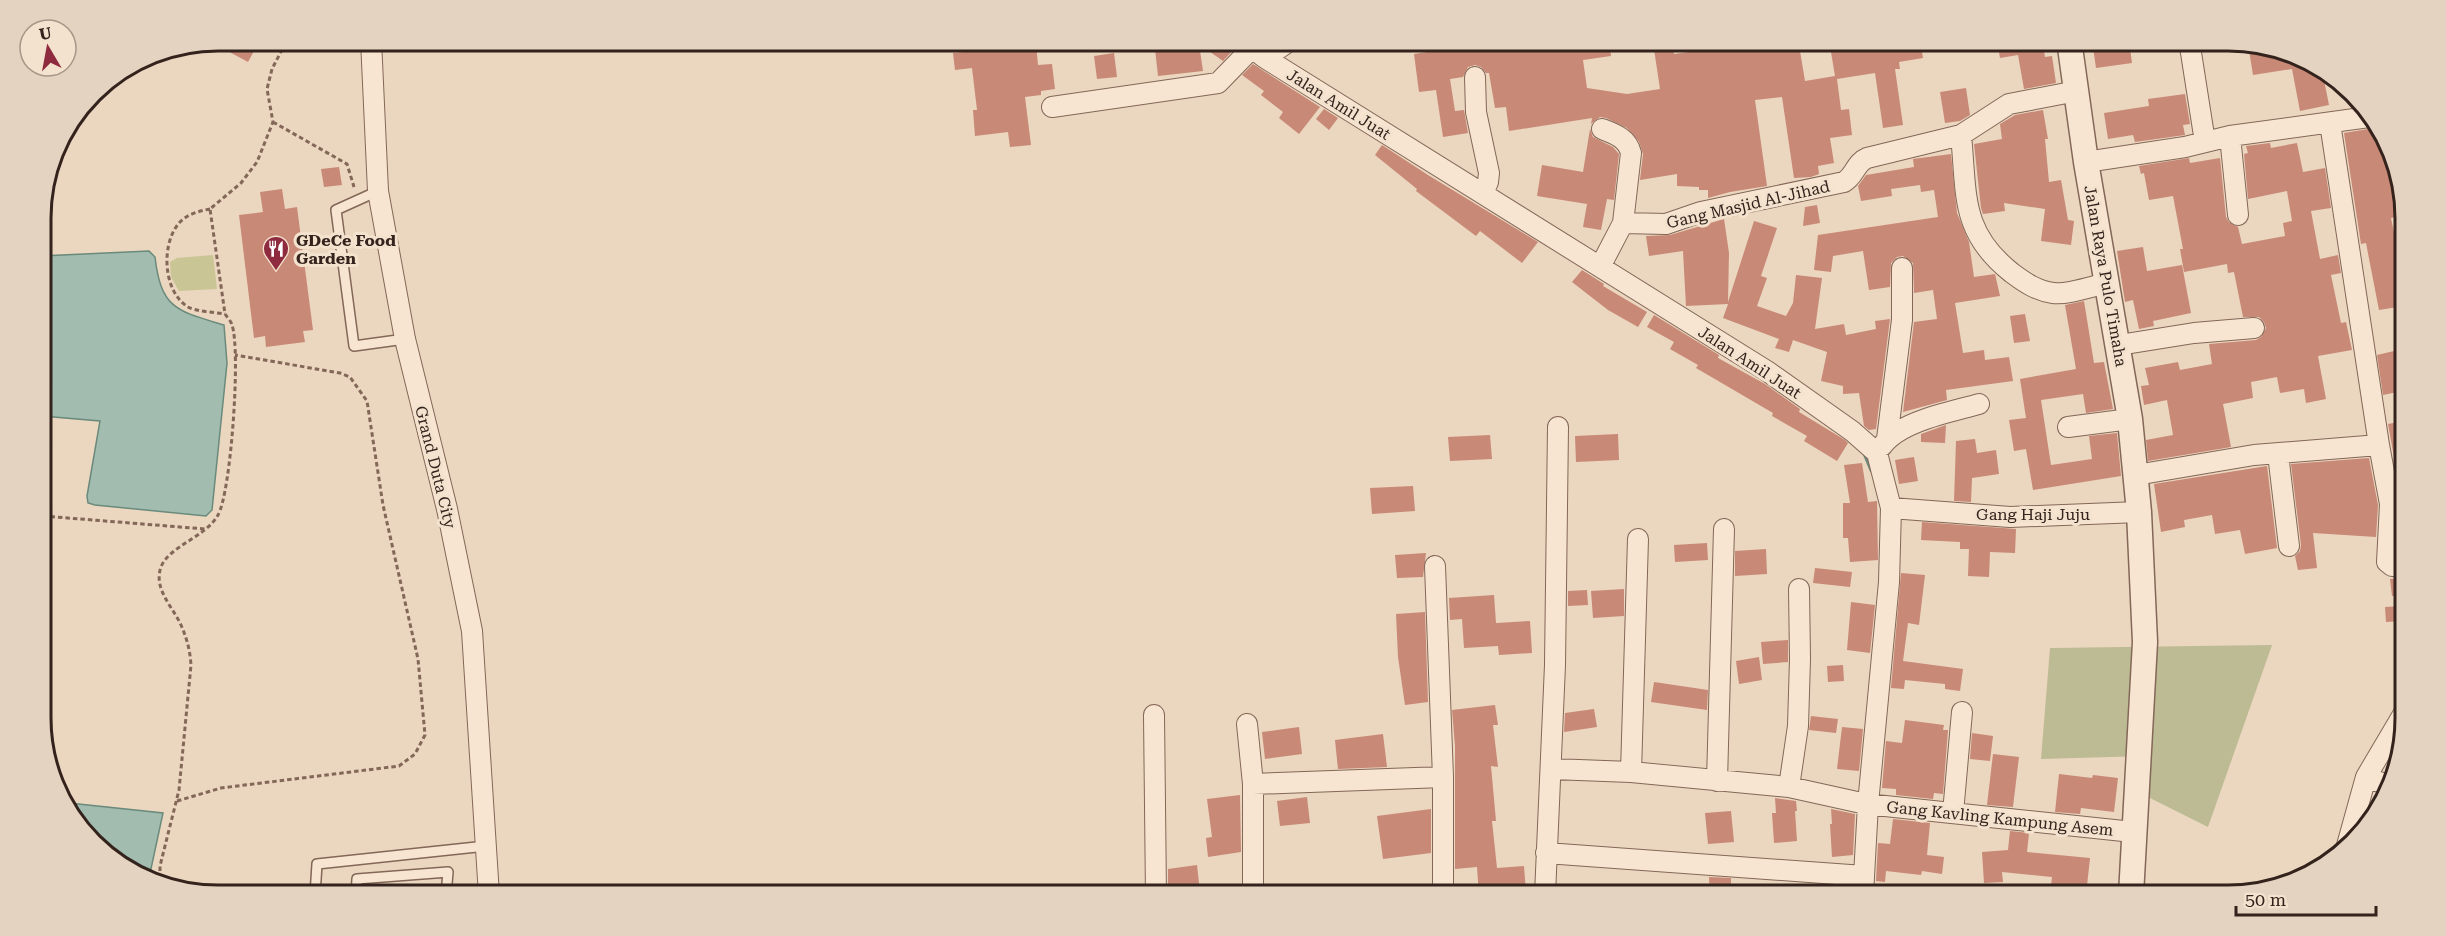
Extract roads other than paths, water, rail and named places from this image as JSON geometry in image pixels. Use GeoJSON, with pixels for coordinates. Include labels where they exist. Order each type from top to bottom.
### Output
{"type":"FeatureCollection","features":[{"type":"Feature","properties":{"kind":"street","name":"Grand Duta City"},"geometry":{"type":"LineString","coordinates":[[372,51],[378,191],[405,339],[447,509],[472,631],[488,885]]}},
{"type":"Feature","properties":{"kind":"street"},"geometry":{"type":"LineString","coordinates":[[1052,107],[1218,83],[1251,51]]}},
{"type":"Feature","properties":{"kind":"street","name":"Jalan Amil Juat"},"geometry":{"type":"LineString","coordinates":[[1256,51],[1767,371],[1852,431],[1882,446]]}},
{"type":"Feature","properties":{"kind":"street","name":"Jalan Raya Pulo Timaha"},"geometry":{"type":"LineString","coordinates":[[2071,51],[2086,162],[2130,419],[2139,512],[2146,628],[2131,885]]}},
{"type":"Feature","properties":{"kind":"street"},"geometry":{"type":"LineString","coordinates":[[2191,51],[2205,142]]}},
{"type":"Feature","properties":{"kind":"street"},"geometry":{"type":"LineString","coordinates":[[1475,77],[1476,112],[1489,173],[1483,194]]}},
{"type":"Feature","properties":{"kind":"street","name":"Gang Masjid Al-Jihad"},"geometry":{"type":"LineString","coordinates":[[1623,223],[1666,224],[1701,212],[1841,183],[1849,180],[1859,162],[1867,158],[1961,135],[2009,104],[2077,91]]}},
{"type":"Feature","properties":{"kind":"street"},"geometry":{"type":"LineString","coordinates":[[2086,162],[2230,136],[2362,118]]}},
{"type":"Feature","properties":{"kind":"street"},"geometry":{"type":"LineString","coordinates":[[2330,123],[2390,504],[2387,561],[2395,566]]}},
{"type":"Feature","properties":{"kind":"street"},"geometry":{"type":"LineString","coordinates":[[1600,267],[1623,223],[1631,153],[1629,144],[1619,135],[1602,129]]}},
{"type":"Feature","properties":{"kind":"street"},"geometry":{"type":"LineString","coordinates":[[1961,135],[1970,215],[1976,234],[1989,252],[2023,281],[2055,294],[2107,283]]}},
{"type":"Feature","properties":{"kind":"street"},"geometry":{"type":"LineString","coordinates":[[2230,136],[2238,215]]}},
{"type":"Feature","properties":{"kind":"street"},"geometry":{"type":"LineString","coordinates":[[1546,853],[1861,881],[1865,804],[1889,582],[1891,508],[1882,446],[1902,320],[1902,268]]}},
{"type":"Feature","properties":{"kind":"street"},"geometry":{"type":"LineString","coordinates":[[2119,345],[2194,333],[2254,328]]}},
{"type":"Feature","properties":{"kind":"street"},"geometry":{"type":"LineString","coordinates":[[1882,446],[1916,424],[1979,404]]}},
{"type":"Feature","properties":{"kind":"street"},"geometry":{"type":"LineString","coordinates":[[2068,428],[2130,419]]}},
{"type":"Feature","properties":{"kind":"street"},"geometry":{"type":"LineString","coordinates":[[1545,885],[1552,770],[1558,427]]}},
{"type":"Feature","properties":{"kind":"street"},"geometry":{"type":"LineString","coordinates":[[2136,475],[2254,455],[2379,445]]}},
{"type":"Feature","properties":{"kind":"street"},"geometry":{"type":"LineString","coordinates":[[2278,454],[2289,546]]}},
{"type":"Feature","properties":{"kind":"street","name":"Gang Haji Juju"},"geometry":{"type":"LineString","coordinates":[[1891,508],[2010,517],[2139,512]]}},
{"type":"Feature","properties":{"kind":"street"},"geometry":{"type":"LineString","coordinates":[[1717,781],[1724,529]]}},
{"type":"Feature","properties":{"kind":"street"},"geometry":{"type":"LineString","coordinates":[[1631,772],[1638,540]]}},
{"type":"Feature","properties":{"kind":"street"},"geometry":{"type":"LineString","coordinates":[[1435,566],[1443,777],[1443,885]]}},
{"type":"Feature","properties":{"kind":"street"},"geometry":{"type":"LineString","coordinates":[[1789,787],[1798,726],[1799,589]]}},
{"type":"Feature","properties":{"kind":"street"},"geometry":{"type":"LineString","coordinates":[[1953,813],[1962,712]]}},
{"type":"Feature","properties":{"kind":"street"},"geometry":{"type":"LineString","coordinates":[[1154,716],[1156,885]]}},
{"type":"Feature","properties":{"kind":"street"},"geometry":{"type":"LineString","coordinates":[[1247,724],[1253,784],[1253,885]]}},
{"type":"Feature","properties":{"kind":"street"},"geometry":{"type":"LineString","coordinates":[[2351,831],[2366,777],[2394,730]]}},
{"type":"Feature","properties":{"kind":"street","name":"Gang Kavling Kampung Asem"},"geometry":{"type":"LineString","coordinates":[[1552,770],[1631,772],[1789,787],[1865,804],[2133,832]]}},
{"type":"Feature","properties":{"kind":"street"},"geometry":{"type":"LineString","coordinates":[[1253,784],[1443,777]]}},
{"type":"Feature","properties":{"kind":"street"},"geometry":{"type":"LineString","coordinates":[[2366,777],[2382,783]]}},
{"type":"Feature","properties":{"kind":"lane"},"geometry":{"type":"LineString","coordinates":[[378,191],[336,210],[354,346],[405,339]]}},
{"type":"Feature","properties":{"kind":"lane"},"geometry":{"type":"LineString","coordinates":[[316,885],[317,864],[486,846]]}},
{"type":"Feature","properties":{"kind":"lane"},"geometry":{"type":"LineString","coordinates":[[357,885],[357,879],[448,872],[447,885]]}},
{"type":"Feature","properties":{"kind":"waterway"},"geometry":{"type":"LineString","coordinates":[[1864,451],[1872,470]]}},
{"type":"Feature","properties":{"kind":"place","name":"GDeCe Food Garden"},"geometry":{"type":"Point","coordinates":[276,272]}}]}
